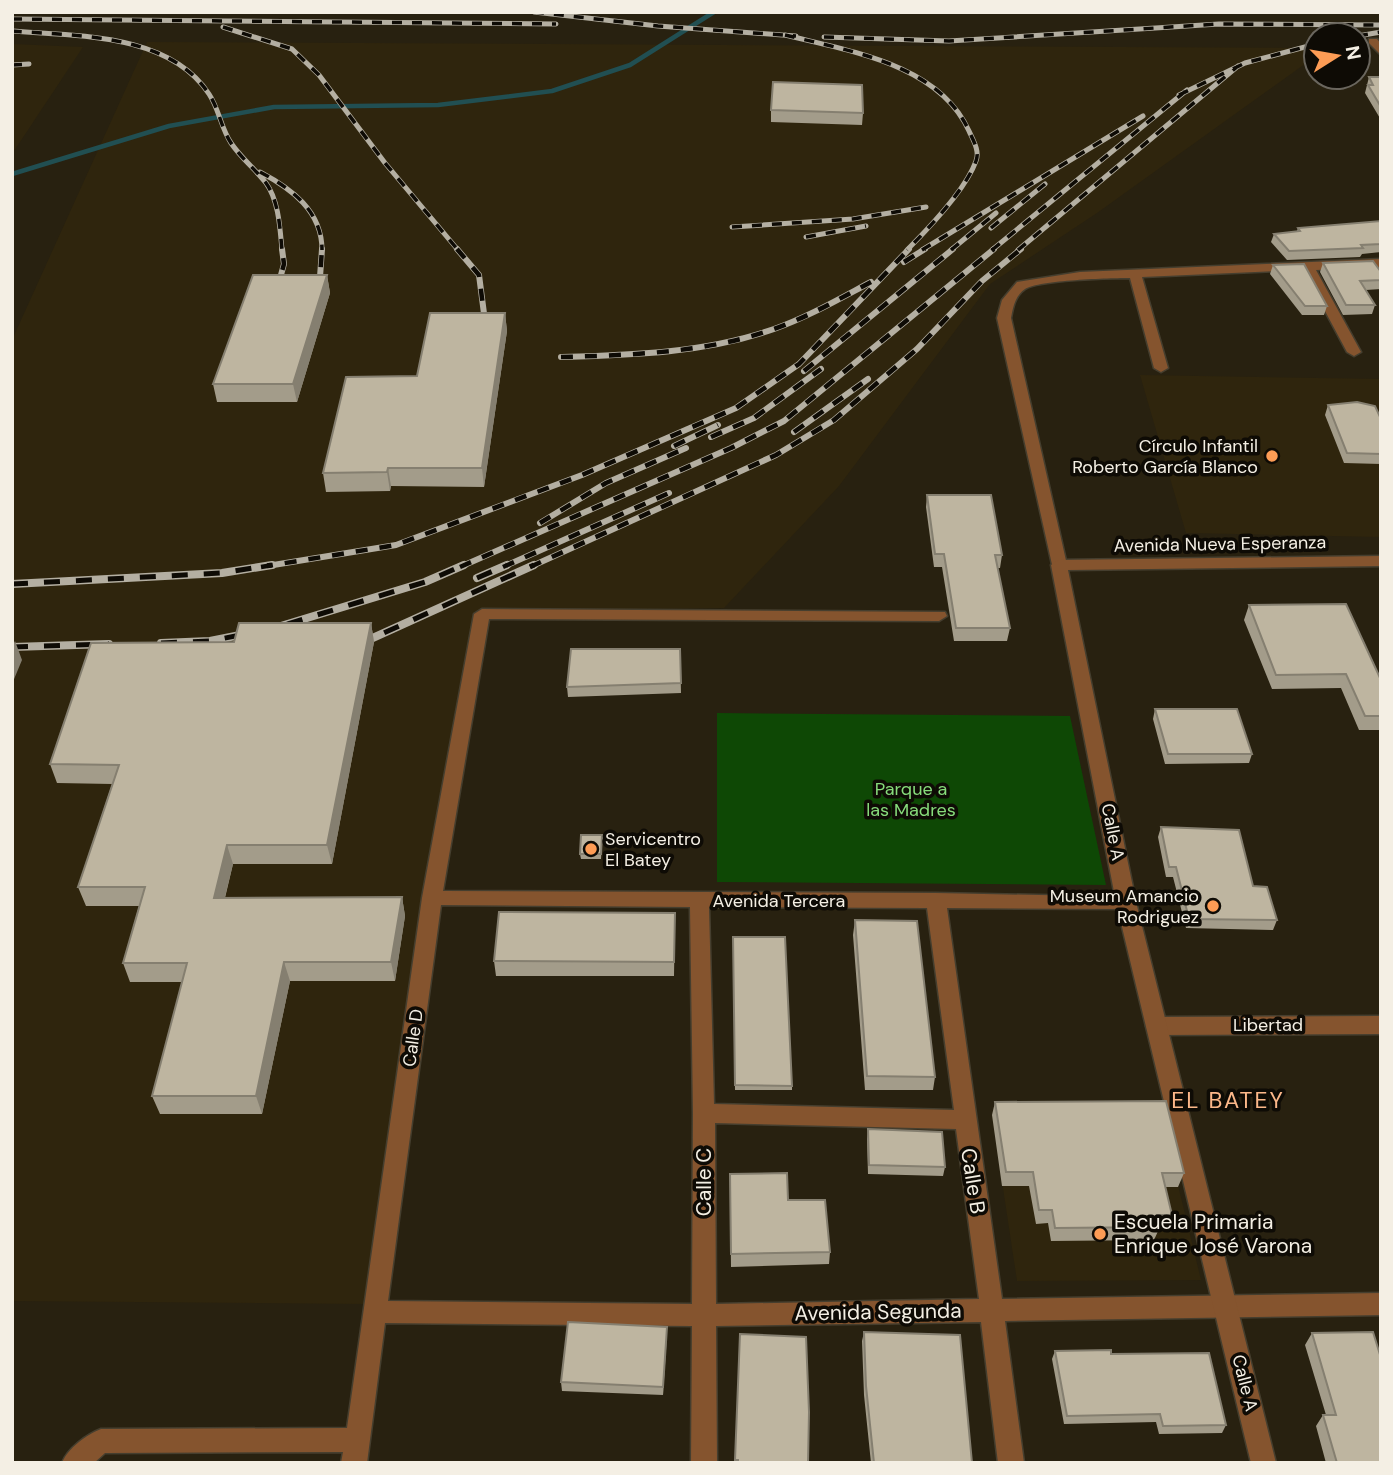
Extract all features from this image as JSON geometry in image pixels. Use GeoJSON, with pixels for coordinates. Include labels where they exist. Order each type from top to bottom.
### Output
{"type":"FeatureCollection","features":[{"type":"Feature","properties":{"kind":"street"},"geometry":{"type":"LineString","coordinates":[[1373,41],[1381,52]]}},
{"type":"Feature","properties":{"kind":"street"},"geometry":{"type":"LineString","coordinates":[[1161,368],[1135,274],[1381,263]]}},
{"type":"Feature","properties":{"kind":"street"},"geometry":{"type":"LineString","coordinates":[[1308,267],[1354,352]]}},
{"type":"Feature","properties":{"kind":"street","name":"Calle A"},"geometry":{"type":"LineString","coordinates":[[1135,274],[1080,276],[1023,285],[1008,300],[1004,318],[1059,565],[1126,902],[1264,1463]]}},
{"type":"Feature","properties":{"kind":"street","name":"Avenida Nueva Esperanza"},"geometry":{"type":"LineString","coordinates":[[1059,565],[1381,561]]}},
{"type":"Feature","properties":{"kind":"street","name":"Calle D"},"geometry":{"type":"LineString","coordinates":[[355,1451],[432,898],[482,614],[939,616]]}},
{"type":"Feature","properties":{"kind":"street","name":"Avenida Tercera"},"geometry":{"type":"LineString","coordinates":[[432,898],[1126,902]]}},
{"type":"Feature","properties":{"kind":"street","name":"Calle B"},"geometry":{"type":"LineString","coordinates":[[936,900],[964,1120],[993,1310],[1011,1463]]}},
{"type":"Feature","properties":{"kind":"street","name":"Calle C"},"geometry":{"type":"LineString","coordinates":[[699,901],[704,1113],[704,1463]]}},
{"type":"Feature","properties":{"kind":"street","name":"Libertad"},"geometry":{"type":"LineString","coordinates":[[1156,1026],[1381,1025]]}},
{"type":"Feature","properties":{"kind":"street"},"geometry":{"type":"LineString","coordinates":[[704,1113],[964,1120]]}},
{"type":"Feature","properties":{"kind":"street","name":"Avenida Segunda"},"geometry":{"type":"LineString","coordinates":[[376,1312],[705,1315],[1381,1304]]}},
{"type":"Feature","properties":{"kind":"street"},"geometry":{"type":"LineString","coordinates":[[74,1463],[101,1441],[355,1451]]}},
{"type":"Feature","properties":{"kind":"shaded area"},"geometry":{"type":"Polygon","coordinates":[[[147,42],[1302,48],[1302,66],[1097,213],[990,284],[839,486],[724,608],[475,611],[426,882],[365,1304],[12,1301],[12,340],[147,42]]]}},
{"type":"Feature","properties":{"kind":"shaded area"},"geometry":{"type":"Polygon","coordinates":[[[12,44],[83,47],[12,154],[12,44]]]}},
{"type":"Feature","properties":{"kind":"shaded area","name":"Círculo Infantil Roberto García Blanco"},"geometry":{"type":"Polygon","coordinates":[[[1140,375],[1381,379],[1381,537],[1186,533],[1140,375]]]}},
{"type":"Feature","properties":{"kind":"shaded area","name":"Escuela Primaria Enrique José Varona"},"geometry":{"type":"Polygon","coordinates":[[[992,1115],[1161,1115],[1201,1280],[1017,1281],[992,1115]]]}},
{"type":"Feature","properties":{"kind":"green space","name":"Parque a las Madres"},"geometry":{"type":"Polygon","coordinates":[[[717,713],[1070,716],[1106,885],[717,882],[717,713]]]}},
{"type":"Feature","properties":{"kind":"building"},"geometry":{"type":"Polygon","coordinates":[[[1372,77],[1381,77],[1381,107],[1372,91],[1372,77]]]}},
{"type":"Feature","properties":{"kind":"building"},"geometry":{"type":"Polygon","coordinates":[[[773,82],[862,85],[863,113],[771,110],[773,82]]]}},
{"type":"Feature","properties":{"kind":"building"},"geometry":{"type":"Polygon","coordinates":[[[1381,221],[1381,244],[1361,245],[1363,248],[1289,251],[1274,234],[1300,231],[1298,228],[1381,221]]]}},
{"type":"Feature","properties":{"kind":"building"},"geometry":{"type":"Polygon","coordinates":[[[1373,261],[1381,272],[1381,280],[1360,281],[1375,305],[1346,305],[1323,263],[1373,261]]]}},
{"type":"Feature","properties":{"kind":"building"},"geometry":{"type":"Polygon","coordinates":[[[1304,264],[1327,306],[1305,306],[1273,265],[1304,264]]]}},
{"type":"Feature","properties":{"kind":"building"},"geometry":{"type":"Polygon","coordinates":[[[253,275],[327,275],[293,384],[213,384],[253,275]]]}},
{"type":"Feature","properties":{"kind":"building"},"geometry":{"type":"Polygon","coordinates":[[[430,313],[505,313],[482,468],[388,468],[387,472],[323,473],[346,377],[417,376],[430,313]]]}},
{"type":"Feature","properties":{"kind":"building"},"geometry":{"type":"Polygon","coordinates":[[[1357,402],[1375,406],[1381,419],[1381,454],[1347,453],[1328,405],[1357,402]]]}},
{"type":"Feature","properties":{"kind":"building"},"geometry":{"type":"Polygon","coordinates":[[[927,495],[991,495],[1002,555],[995,555],[1010,628],[956,628],[944,554],[935,554],[927,495]]]}},
{"type":"Feature","properties":{"kind":"building"},"geometry":{"type":"Polygon","coordinates":[[[1346,604],[1381,680],[1381,716],[1365,716],[1346,674],[1276,675],[1249,605],[1346,604]]]}},
{"type":"Feature","properties":{"kind":"building"},"geometry":{"type":"Polygon","coordinates":[[[239,623],[371,623],[327,845],[227,845],[214,898],[402,897],[391,962],[284,962],[256,1096],[152,1096],[187,963],[123,963],[145,887],[78,887],[119,765],[50,764],[91,643],[234,642],[239,623]]]}},
{"type":"Feature","properties":{"kind":"building"},"geometry":{"type":"Polygon","coordinates":[[[571,649],[680,649],[681,683],[567,687],[571,649]]]}},
{"type":"Feature","properties":{"kind":"building"},"geometry":{"type":"Polygon","coordinates":[[[1155,709],[1237,709],[1252,754],[1168,754],[1155,709]]]}},
{"type":"Feature","properties":{"kind":"building"},"geometry":{"type":"Polygon","coordinates":[[[1161,827],[1239,830],[1253,886],[1267,887],[1277,920],[1189,919],[1176,867],[1169,867],[1161,827]]]}},
{"type":"Feature","properties":{"kind":"building","name":"Servicentro El Batey"},"geometry":{"type":"Polygon","coordinates":[[[581,835],[602,835],[601,854],[580,854],[581,835]]]}},
{"type":"Feature","properties":{"kind":"building"},"geometry":{"type":"Polygon","coordinates":[[[499,912],[675,913],[674,962],[494,961],[499,912]]]}},
{"type":"Feature","properties":{"kind":"building"},"geometry":{"type":"Polygon","coordinates":[[[855,920],[917,921],[935,1077],[867,1076],[855,920]]]}},
{"type":"Feature","properties":{"kind":"building"},"geometry":{"type":"Polygon","coordinates":[[[733,937],[785,937],[792,1086],[735,1085],[733,937]]]}},
{"type":"Feature","properties":{"kind":"building"},"geometry":{"type":"Polygon","coordinates":[[[1166,1101],[1184,1173],[1162,1173],[1172,1215],[1157,1215],[1159,1227],[1055,1228],[1052,1210],[1039,1210],[1033,1172],[1006,1172],[995,1102],[1166,1101]]]}},
{"type":"Feature","properties":{"kind":"building"},"geometry":{"type":"Polygon","coordinates":[[[868,1129],[942,1132],[945,1167],[869,1165],[868,1129]]]}},
{"type":"Feature","properties":{"kind":"building"},"geometry":{"type":"Polygon","coordinates":[[[787,1173],[788,1200],[825,1200],[830,1252],[731,1254],[730,1174],[787,1173]]]}},
{"type":"Feature","properties":{"kind":"building"},"geometry":{"type":"Polygon","coordinates":[[[568,1322],[667,1327],[663,1387],[561,1382],[568,1322]]]}},
{"type":"Feature","properties":{"kind":"building"},"geometry":{"type":"Polygon","coordinates":[[[864,1332],[960,1335],[972,1463],[874,1463],[866,1386],[864,1332]]]}},
{"type":"Feature","properties":{"kind":"building"},"geometry":{"type":"Polygon","coordinates":[[[1373,1332],[1381,1358],[1381,1463],[1337,1463],[1323,1415],[1336,1415],[1312,1333],[1373,1332]]]}},
{"type":"Feature","properties":{"kind":"building"},"geometry":{"type":"Polygon","coordinates":[[[740,1334],[806,1337],[808,1463],[738,1463],[738,1460],[735,1460],[740,1334]]]}},
{"type":"Feature","properties":{"kind":"building"},"geometry":{"type":"Polygon","coordinates":[[[1111,1350],[1111,1354],[1209,1353],[1226,1425],[1163,1426],[1160,1414],[1067,1416],[1055,1351],[1111,1350]]]}},
{"type":"Feature","properties":{"kind":"waterway"},"geometry":{"type":"LineString","coordinates":[[12,174],[169,126],[274,107],[438,105],[552,91],[630,65],[714,12]]}},
{"type":"Feature","properties":{"kind":"railway"},"geometry":{"type":"LineString","coordinates":[[534,12],[658,26],[786,35]]}},
{"type":"Feature","properties":{"kind":"railway"},"geometry":{"type":"LineString","coordinates":[[12,19],[556,24]]}},
{"type":"Feature","properties":{"kind":"railway"},"geometry":{"type":"LineString","coordinates":[[824,37],[949,41],[1219,24],[1381,25]]}},
{"type":"Feature","properties":{"kind":"railway"},"geometry":{"type":"LineString","coordinates":[[223,27],[292,49],[319,75],[385,163],[458,250]]}},
{"type":"Feature","properties":{"kind":"railway"},"geometry":{"type":"LineString","coordinates":[[12,31],[64,34],[120,42],[170,59],[192,74],[209,94],[231,143],[270,190],[278,215],[282,250]]}},
{"type":"Feature","properties":{"kind":"railway"},"geometry":{"type":"LineString","coordinates":[[1372,34],[1381,32]]}},
{"type":"Feature","properties":{"kind":"railway"},"geometry":{"type":"LineString","coordinates":[[786,35],[796,36]]}},
{"type":"Feature","properties":{"kind":"railway"},"geometry":{"type":"LineString","coordinates":[[786,35],[863,55],[914,75],[937,90],[955,108],[969,131],[977,153],[971,172],[946,208],[907,250]]}},
{"type":"Feature","properties":{"kind":"railway"},"geometry":{"type":"LineString","coordinates":[[1237,67],[1302,48]]}},
{"type":"Feature","properties":{"kind":"railway"},"geometry":{"type":"LineString","coordinates":[[12,65],[29,64]]}},
{"type":"Feature","properties":{"kind":"railway"},"geometry":{"type":"LineString","coordinates":[[1018,250],[1237,67]]}},
{"type":"Feature","properties":{"kind":"railway"},"geometry":{"type":"LineString","coordinates":[[1184,93],[1237,67]]}},
{"type":"Feature","properties":{"kind":"railway"},"geometry":{"type":"LineString","coordinates":[[1184,93],[1187,90]]}},
{"type":"Feature","properties":{"kind":"railway"},"geometry":{"type":"LineString","coordinates":[[992,250],[1184,93]]}},
{"type":"Feature","properties":{"kind":"railway"},"geometry":{"type":"LineString","coordinates":[[1179,95],[1184,93]]}},
{"type":"Feature","properties":{"kind":"railway"},"geometry":{"type":"LineString","coordinates":[[922,250],[1143,116]]}},
{"type":"Feature","properties":{"kind":"railway"},"geometry":{"type":"LineString","coordinates":[[260,172],[294,194],[311,213],[321,236],[322,250]]}},
{"type":"Feature","properties":{"kind":"railway"},"geometry":{"type":"LineString","coordinates":[[991,228],[1045,184]]}},
{"type":"Feature","properties":{"kind":"railway"},"geometry":{"type":"LineString","coordinates":[[732,227],[853,219],[926,207]]}},
{"type":"Feature","properties":{"kind":"railway"},"geometry":{"type":"LineString","coordinates":[[951,250],[996,213]]}},
{"type":"Feature","properties":{"kind":"railway"},"geometry":{"type":"LineString","coordinates":[[806,237],[866,226]]}},
{"type":"Feature","properties":{"kind":"railway"},"geometry":{"type":"LineString","coordinates":[[276,293],[284,264],[282,249]]}},
{"type":"Feature","properties":{"kind":"railway"},"geometry":{"type":"LineString","coordinates":[[457,249],[479,275],[486,329]]}},
{"type":"Feature","properties":{"kind":"railway"},"geometry":{"type":"LineString","coordinates":[[261,567],[396,545],[582,475],[736,408],[799,364],[909,249]]}},
{"type":"Feature","properties":{"kind":"railway"},"geometry":{"type":"LineString","coordinates":[[904,262],[925,249]]}},
{"type":"Feature","properties":{"kind":"railway"},"geometry":{"type":"LineString","coordinates":[[804,371],[953,249]]}},
{"type":"Feature","properties":{"kind":"railway"},"geometry":{"type":"LineString","coordinates":[[460,567],[731,448],[784,421],[994,249]]}},
{"type":"Feature","properties":{"kind":"railway"},"geometry":{"type":"LineString","coordinates":[[530,567],[776,455],[834,420],[917,349],[982,281],[1021,249]]}},
{"type":"Feature","properties":{"kind":"railway"},"geometry":{"type":"LineString","coordinates":[[319,291],[322,250]]}},
{"type":"Feature","properties":{"kind":"railway"},"geometry":{"type":"LineString","coordinates":[[561,357],[669,351],[748,337],[799,319],[871,282]]}},
{"type":"Feature","properties":{"kind":"railway"},"geometry":{"type":"LineString","coordinates":[[711,437],[754,418],[821,369]]}},
{"type":"Feature","properties":{"kind":"railway"},"geometry":{"type":"LineString","coordinates":[[794,432],[868,379]]}},
{"type":"Feature","properties":{"kind":"railway"},"geometry":{"type":"LineString","coordinates":[[674,446],[718,425]]}},
{"type":"Feature","properties":{"kind":"railway"},"geometry":{"type":"LineString","coordinates":[[540,523],[606,483],[686,448]]}},
{"type":"Feature","properties":{"kind":"railway"},"geometry":{"type":"LineString","coordinates":[[503,567],[669,493]]}},
{"type":"Feature","properties":{"kind":"railway"},"geometry":{"type":"LineString","coordinates":[[12,584],[222,573],[272,565]]}},
{"type":"Feature","properties":{"kind":"railway"},"geometry":{"type":"LineString","coordinates":[[161,643],[210,641],[271,629],[425,582],[464,565]]}},
{"type":"Feature","properties":{"kind":"railway"},"geometry":{"type":"LineString","coordinates":[[477,578],[507,565]]}},
{"type":"Feature","properties":{"kind":"railway"},"geometry":{"type":"LineString","coordinates":[[355,646],[534,565]]}},
{"type":"Feature","properties":{"kind":"railway"},"geometry":{"type":"LineString","coordinates":[[12,647],[109,644]]}},
{"type":"Feature","properties":{"kind":"place","name":"Círculo Infantil Roberto García Blanco"},"geometry":{"type":"Point","coordinates":[1272,456]}},
{"type":"Feature","properties":{"kind":"place","name":"Servicentro El Batey"},"geometry":{"type":"Point","coordinates":[591,849]}},
{"type":"Feature","properties":{"kind":"place","name":"Museum Amancio Rodriguez"},"geometry":{"type":"Point","coordinates":[1213,906]}},
{"type":"Feature","properties":{"kind":"place","name":"Escuela Primaria Enrique José Varona"},"geometry":{"type":"Point","coordinates":[1100,1234]}},
{"type":"Feature","properties":{"kind":"district","name":"EL BATEY"},"geometry":{"type":"Point","coordinates":[1228,1100]}}]}
